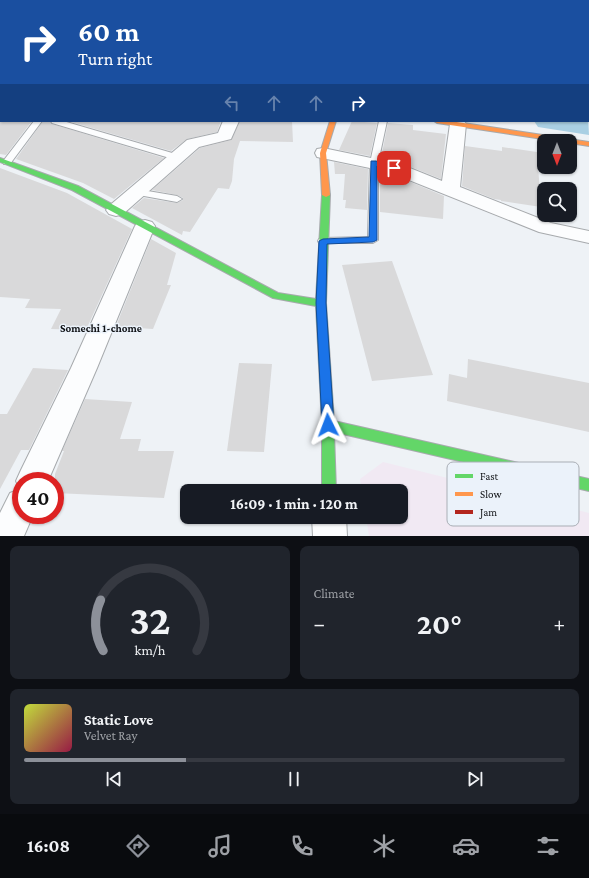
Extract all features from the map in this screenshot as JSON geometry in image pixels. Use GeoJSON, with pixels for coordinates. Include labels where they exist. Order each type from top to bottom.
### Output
{"type":"FeatureCollection","features":[{"type":"Feature","properties":{"kind":"street"},"geometry":{"type":"LineString","coordinates":[[116,210],[193,143],[225,136],[231,122]]}},
{"type":"Feature","properties":{"kind":"street"},"geometry":{"type":"LineString","coordinates":[[329,484],[328,425],[321,303],[323,241],[326,209],[323,153],[333,122]]}},
{"type":"Feature","properties":{"kind":"street"},"geometry":{"type":"LineString","coordinates":[[444,122],[589,144]]}},
{"type":"Feature","properties":{"kind":"street"},"geometry":{"type":"LineString","coordinates":[[450,191],[458,124]]}},
{"type":"Feature","properties":{"kind":"street"},"geometry":{"type":"LineString","coordinates":[[323,153],[394,168],[546,228],[589,237]]}},
{"type":"Feature","properties":{"kind":"street"},"geometry":{"type":"LineString","coordinates":[[3,161],[75,188],[276,296],[321,303]]}},
{"type":"Feature","properties":{"kind":"street"},"geometry":{"type":"LineString","coordinates":[[36,472],[84,368],[145,226]]}},
{"type":"Feature","properties":{"kind":"street"},"geometry":{"type":"LineString","coordinates":[[328,425],[489,462]]}},
{"type":"Feature","properties":{"kind":"street"},"geometry":{"type":"LineString","coordinates":[[579,483],[589,485]]}},
{"type":"Feature","properties":{"kind":"street"},"geometry":{"type":"LineString","coordinates":[[6,536],[12,523]]}},
{"type":"Feature","properties":{"kind":"street"},"geometry":{"type":"LineString","coordinates":[[329,524],[330,536]]}},
{"type":"Feature","properties":{"kind":"lane"},"geometry":{"type":"LineString","coordinates":[[3,161],[37,122]]}},
{"type":"Feature","properties":{"kind":"lane"},"geometry":{"type":"LineString","coordinates":[[58,122],[176,157]]}},
{"type":"Feature","properties":{"kind":"lane"},"geometry":{"type":"LineString","coordinates":[[323,241],[373,240],[374,163],[383,122]]}},
{"type":"Feature","properties":{"kind":"lane"},"geometry":{"type":"LineString","coordinates":[[136,192],[177,199]]}},
{"type":"Feature","properties":{"kind":"shaded area"},"geometry":{"type":"Polygon","coordinates":[[[383,462],[447,478],[447,526],[579,526],[579,511],[589,513],[589,536],[369,536],[367,524],[408,524],[408,484],[361,484],[360,479],[383,462]]]}},
{"type":"Feature","properties":{"kind":"building"},"geometry":{"type":"Polygon","coordinates":[[[0,122],[31,122],[6,155],[0,154],[0,122]]]}},
{"type":"Feature","properties":{"kind":"building"},"geometry":{"type":"Polygon","coordinates":[[[42,122],[51,122],[52,124],[164,158],[114,199],[83,183],[16,159],[42,122]]]}},
{"type":"Feature","properties":{"kind":"building"},"geometry":{"type":"Polygon","coordinates":[[[71,122],[221,122],[217,132],[187,139],[171,151],[71,122]]]}},
{"type":"Feature","properties":{"kind":"building"},"geometry":{"type":"Polygon","coordinates":[[[240,122],[292,122],[293,142],[240,141],[234,159],[232,181],[229,189],[218,188],[190,232],[183,231],[182,235],[132,208],[144,198],[177,203],[183,200],[183,198],[177,195],[152,190],[200,148],[231,140],[240,122]]]}},
{"type":"Feature","properties":{"kind":"building"},"geometry":{"type":"Polygon","coordinates":[[[352,122],[377,123],[370,156],[339,150],[352,122]]]}},
{"type":"Feature","properties":{"kind":"building"},"geometry":{"type":"Polygon","coordinates":[[[388,123],[413,125],[413,130],[446,134],[441,179],[401,163],[381,158],[388,123]]]}},
{"type":"Feature","properties":{"kind":"building"},"geometry":{"type":"Polygon","coordinates":[[[465,146],[502,151],[502,147],[537,152],[537,174],[539,174],[539,182],[537,182],[537,206],[501,201],[462,186],[465,146]]]}},
{"type":"Feature","properties":{"kind":"building"},"geometry":{"type":"Polygon","coordinates":[[[334,162],[368,169],[367,210],[345,208],[346,200],[343,200],[345,174],[335,174],[334,162]]]}},
{"type":"Feature","properties":{"kind":"building"},"geometry":{"type":"Polygon","coordinates":[[[0,168],[67,193],[132,229],[86,330],[51,329],[61,309],[25,308],[30,299],[0,297],[0,168]]]}},
{"type":"Feature","properties":{"kind":"building"},"geometry":{"type":"Polygon","coordinates":[[[380,172],[389,173],[444,196],[443,219],[380,212],[380,172]]]}},
{"type":"Feature","properties":{"kind":"building"},"geometry":{"type":"Polygon","coordinates":[[[151,239],[176,253],[167,285],[171,285],[153,329],[138,328],[137,331],[114,331],[151,239]]]}},
{"type":"Feature","properties":{"kind":"building"},"geometry":{"type":"Polygon","coordinates":[[[392,261],[433,375],[372,381],[342,265],[392,261]]]}},
{"type":"Feature","properties":{"kind":"building"},"geometry":{"type":"Polygon","coordinates":[[[468,359],[589,383],[589,432],[447,401],[449,374],[467,378],[468,359]]]}},
{"type":"Feature","properties":{"kind":"building"},"geometry":{"type":"Polygon","coordinates":[[[239,363],[272,364],[264,452],[227,451],[239,363]]]}},
{"type":"Feature","properties":{"kind":"building"},"geometry":{"type":"Polygon","coordinates":[[[33,368],[68,370],[29,450],[21,450],[0,489],[0,414],[7,414],[33,368]]]}},
{"type":"Feature","properties":{"kind":"building"},"geometry":{"type":"Polygon","coordinates":[[[85,399],[132,402],[120,439],[141,439],[138,451],[174,451],[164,498],[64,493],[64,472],[56,472],[64,451],[62,451],[85,399]]]}},
{"type":"Feature","properties":{"kind":"waterway"},"geometry":{"type":"LineString","coordinates":[[557,122],[589,126]]}},
{"type":"Feature","properties":{"kind":"traffic: fast"},"geometry":{"type":"LineString","coordinates":[[0,160],[75,188],[276,296],[321,303]]}},
{"type":"Feature","properties":{"kind":"traffic: fast"},"geometry":{"type":"LineString","coordinates":[[326,195],[321,303],[328,425],[329,484]]}},
{"type":"Feature","properties":{"kind":"traffic: fast"},"geometry":{"type":"LineString","coordinates":[[328,425],[489,462]]}},
{"type":"Feature","properties":{"kind":"traffic: fast"},"geometry":{"type":"LineString","coordinates":[[579,483],[589,485]]}},
{"type":"Feature","properties":{"kind":"traffic: slow"},"geometry":{"type":"LineString","coordinates":[[326,195],[323,153],[333,122]]}},
{"type":"Feature","properties":{"kind":"traffic: slow"},"geometry":{"type":"LineString","coordinates":[[444,122],[589,144]]}},
{"type":"Feature","properties":{"kind":"district","name":"Somechi 1-chome"},"geometry":{"type":"Point","coordinates":[101,328]}},
{"type":"Feature","properties":{"kind":"route"},"geometry":{"type":"LineString","coordinates":[[328,425],[321,303],[323,241],[373,240],[374,163],[394,168]]}}]}
